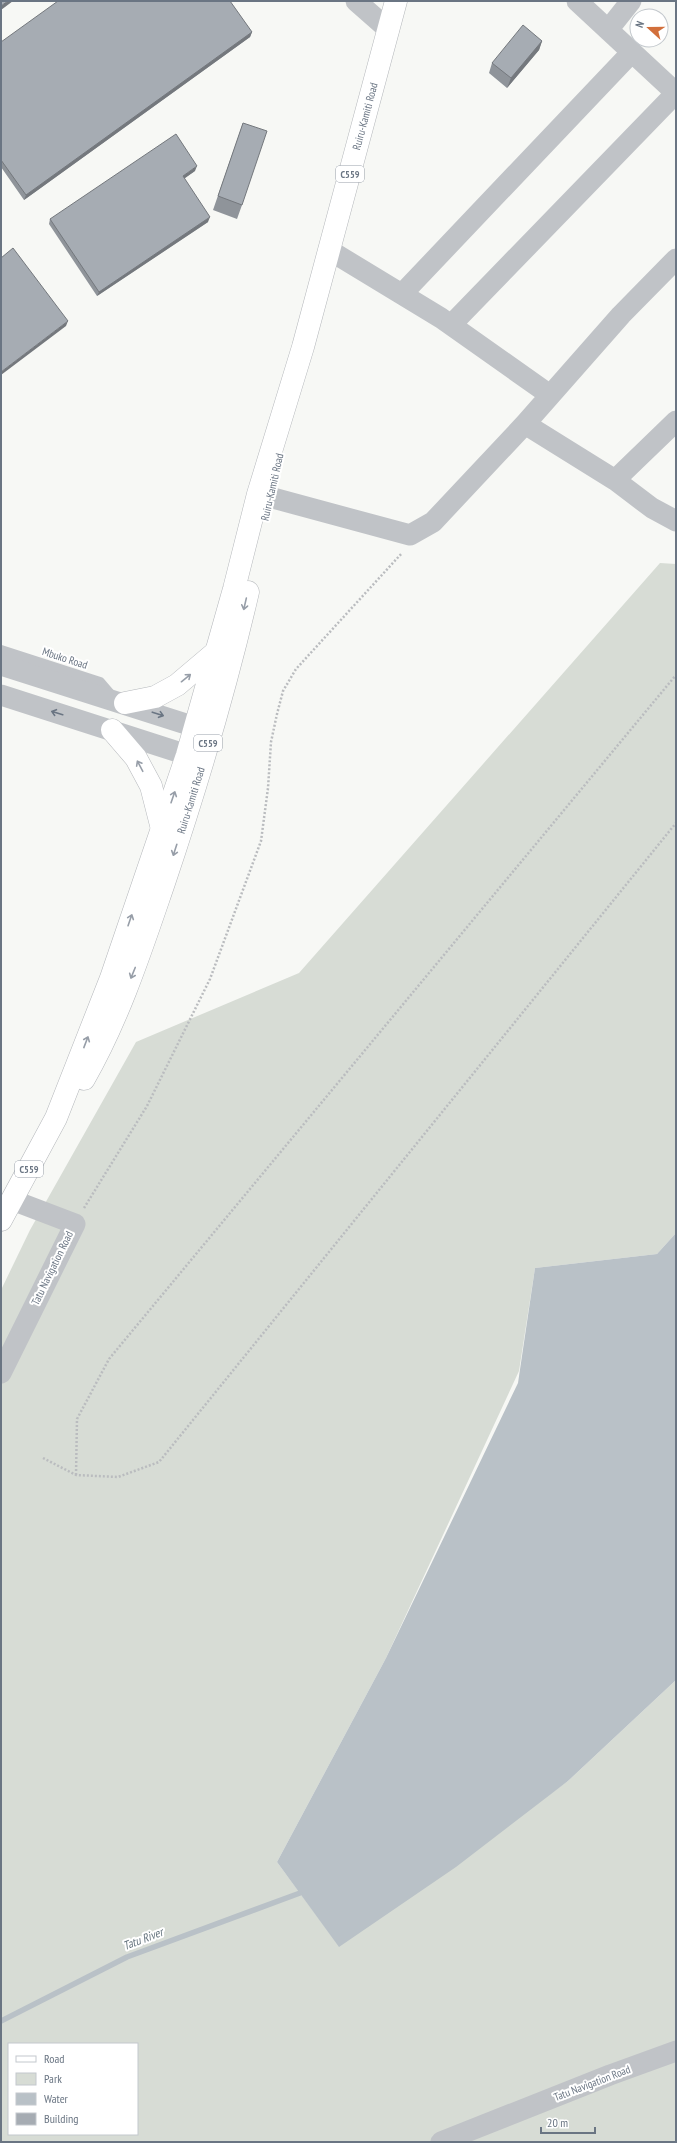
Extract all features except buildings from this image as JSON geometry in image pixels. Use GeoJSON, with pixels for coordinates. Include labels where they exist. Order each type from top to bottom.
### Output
{"type":"FeatureCollection","features":[{"type":"Feature","properties":{"kind":"main road","name":"Ruiru-Kamiti Road"},"geometry":{"type":"LineString","coordinates":[[204,729],[216,652],[264,495],[396,1]]}},
{"type":"Feature","properties":{"kind":"main road","name":"Ruiru-Kamiti Road"},"geometry":{"type":"LineString","coordinates":[[56,1118],[79,1088],[105,1040],[139,958],[195,758],[204,729],[238,637],[264,495]]}},
{"type":"Feature","properties":{"kind":"main road"},"geometry":{"type":"LineString","coordinates":[[120,701],[155,697],[177,685],[216,652]]}},
{"type":"Feature","properties":{"kind":"main road"},"geometry":{"type":"LineString","coordinates":[[112,730],[136,758],[151,786],[162,829]]}},
{"type":"Feature","properties":{"kind":"main road","name":"Ruiru-Kamiti Road"},"geometry":{"type":"LineString","coordinates":[[1,1220],[56,1118],[111,978],[162,829],[195,758]]}},
{"type":"Feature","properties":{"kind":"street"},"geometry":{"type":"LineString","coordinates":[[356,1],[389,30]]}},
{"type":"Feature","properties":{"kind":"street"},"geometry":{"type":"LineString","coordinates":[[451,325],[676,93],[577,1]]}},
{"type":"Feature","properties":{"kind":"street"},"geometry":{"type":"LineString","coordinates":[[608,30],[631,1]]}},
{"type":"Feature","properties":{"kind":"street"},"geometry":{"type":"LineString","coordinates":[[402,294],[632,52]]}},
{"type":"Feature","properties":{"kind":"street"},"geometry":{"type":"LineString","coordinates":[[329,250],[451,325],[550,395]]}},
{"type":"Feature","properties":{"kind":"street"},"geometry":{"type":"LineString","coordinates":[[264,495],[410,535],[433,522],[525,424],[621,315],[676,259]]}},
{"type":"Feature","properties":{"kind":"street"},"geometry":{"type":"LineString","coordinates":[[615,480],[676,422]]}},
{"type":"Feature","properties":{"kind":"street"},"geometry":{"type":"LineString","coordinates":[[525,424],[615,480],[652,508],[676,521]]}},
{"type":"Feature","properties":{"kind":"street"},"geometry":{"type":"LineString","coordinates":[[1,665],[120,701],[204,729]]}},
{"type":"Feature","properties":{"kind":"street"},"geometry":{"type":"LineString","coordinates":[[85,722],[94,693]]}},
{"type":"Feature","properties":{"kind":"street"},"geometry":{"type":"LineString","coordinates":[[1,695],[195,758]]}},
{"type":"Feature","properties":{"kind":"street","name":"Tatu Navigation Road"},"geometry":{"type":"LineString","coordinates":[[1,1373],[75,1224],[12,1200]]}},
{"type":"Feature","properties":{"kind":"street","name":"Tatu Navigation Road"},"geometry":{"type":"LineString","coordinates":[[441,2142],[610,2075],[676,2052]]}},
{"type":"Feature","properties":{"kind":"lane","name":"Mbuko Road"},"geometry":{"type":"LineString","coordinates":[[1,650],[100,682],[120,701]]}},
{"type":"Feature","properties":{"kind":"path"},"geometry":{"type":"LineString","coordinates":[[75,1224],[147,1106],[210,979],[260,841],[271,742],[283,691],[296,669],[396,561],[404,549],[410,535]]}},
{"type":"Feature","properties":{"kind":"path"},"geometry":{"type":"LineString","coordinates":[[76,1476],[77,1419],[109,1359],[676,675]]}},
{"type":"Feature","properties":{"kind":"path"},"geometry":{"type":"LineString","coordinates":[[43,1458],[76,1476],[118,1477],[159,1462],[676,823]]}},
{"type":"Feature","properties":{"kind":"green space"},"geometry":{"type":"Polygon","coordinates":[[[660,563],[676,564],[676,1233],[657,1254],[535,1268],[519,1371],[386,1658],[277,1862],[339,1946],[568,1781],[676,1680],[676,2142],[1,2142],[1,1290],[30,1230],[136,1042],[299,973],[660,563]]]}},
{"type":"Feature","properties":{"kind":"water"},"geometry":{"type":"Polygon","coordinates":[[[676,1233],[676,1680],[568,1781],[456,1867],[339,1947],[277,1862],[386,1658],[518,1383],[535,1268],[657,1254],[676,1233]]]}},
{"type":"Feature","properties":{"kind":"waterway","name":"Tatu River"},"geometry":{"type":"LineString","coordinates":[[1,2021],[127,1957],[300,1893]]}}]}
